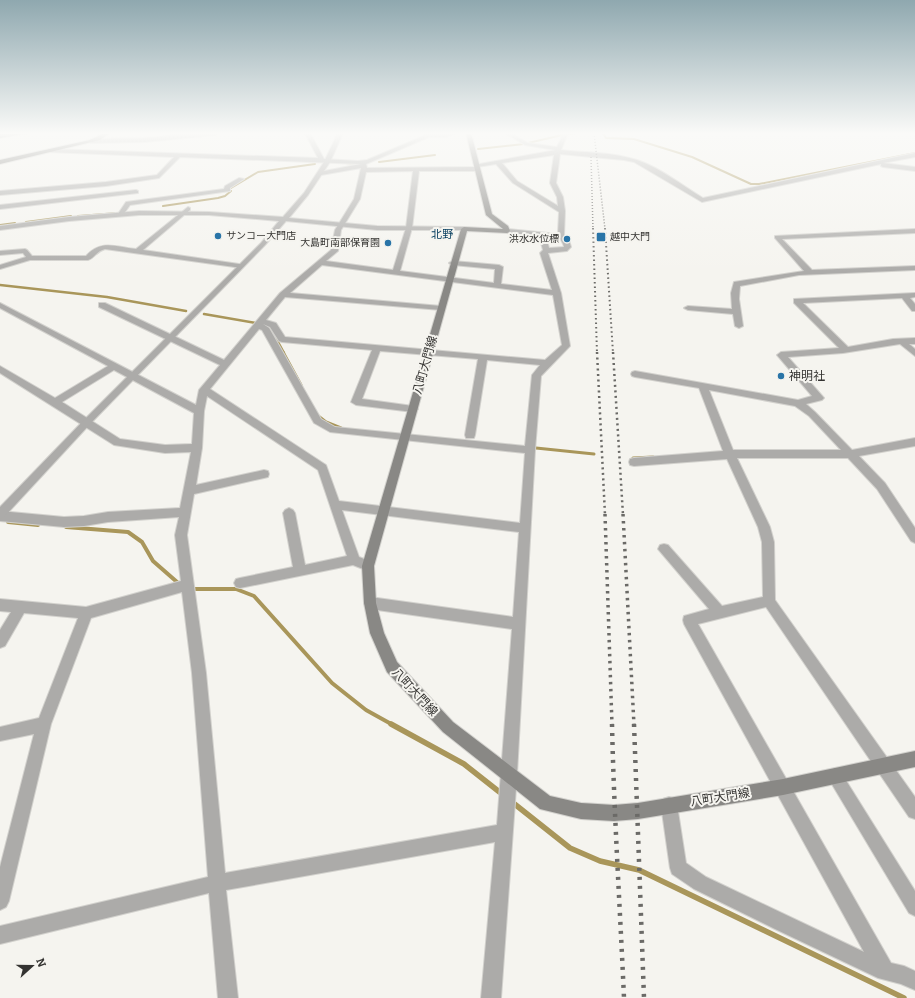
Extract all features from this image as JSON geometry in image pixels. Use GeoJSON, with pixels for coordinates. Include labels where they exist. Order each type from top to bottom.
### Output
{"type":"FeatureCollection","features":[{"type":"Feature","properties":{"kind":"main road"},"geometry":{"type":"LineString","coordinates":[[480,180],[489,215],[506,227],[507,231]]}},
{"type":"Feature","properties":{"kind":"main road"},"geometry":{"type":"LineString","coordinates":[[464,229],[507,231]]}},
{"type":"Feature","properties":{"kind":"main road","name":"八町大門線"},"geometry":{"type":"LineString","coordinates":[[464,229],[453,263],[450,280],[428,352],[385,510],[368,566],[370,603],[377,633],[392,667],[448,727],[508,774],[546,803],[580,811],[614,813],[638,811],[783,787],[915,759]]}},
{"type":"Feature","properties":{"kind":"street"},"geometry":{"type":"LineString","coordinates":[[0,193],[68,188],[135,180]]}},
{"type":"Feature","properties":{"kind":"street"},"geometry":{"type":"LineString","coordinates":[[0,228],[122,212],[128,203],[228,190],[227,187],[239,180]]}},
{"type":"Feature","properties":{"kind":"street"},"geometry":{"type":"LineString","coordinates":[[1,511],[239,266],[263,244],[300,203],[316,180]]}},
{"type":"Feature","properties":{"kind":"street"},"geometry":{"type":"LineString","coordinates":[[228,998],[199,673],[181,535],[197,448],[199,411],[204,390],[283,295],[334,251],[338,230],[357,199],[361,180]]}},
{"type":"Feature","properties":{"kind":"street"},"geometry":{"type":"LineString","coordinates":[[396,273],[409,228],[415,180]]}},
{"type":"Feature","properties":{"kind":"street"},"geometry":{"type":"LineString","coordinates":[[513,180],[562,211]]}},
{"type":"Feature","properties":{"kind":"street"},"geometry":{"type":"LineString","coordinates":[[554,180],[553,183],[560,198],[562,211],[561,236]]}},
{"type":"Feature","properties":{"kind":"street"},"geometry":{"type":"LineString","coordinates":[[667,180],[702,200],[800,180]]}},
{"type":"Feature","properties":{"kind":"street"},"geometry":{"type":"LineString","coordinates":[[63,200],[68,188]]}},
{"type":"Feature","properties":{"kind":"street"},"geometry":{"type":"LineString","coordinates":[[0,207],[136,192]]}},
{"type":"Feature","properties":{"kind":"street"},"geometry":{"type":"LineString","coordinates":[[0,223],[83,212],[187,211],[247,216],[273,220],[284,219],[377,228],[464,229]]}},
{"type":"Feature","properties":{"kind":"street"},"geometry":{"type":"LineString","coordinates":[[137,252],[187,211]]}},
{"type":"Feature","properties":{"kind":"street"},"geometry":{"type":"LineString","coordinates":[[507,231],[561,236],[566,240],[568,247],[565,250],[547,250]]}},
{"type":"Feature","properties":{"kind":"street"},"geometry":{"type":"LineString","coordinates":[[810,273],[777,237],[915,232]]}},
{"type":"Feature","properties":{"kind":"street"},"geometry":{"type":"LineString","coordinates":[[542,234],[545,248],[547,250]]}},
{"type":"Feature","properties":{"kind":"street"},"geometry":{"type":"LineString","coordinates":[[0,267],[30,258],[88,258],[95,250],[105,247],[239,266]]}},
{"type":"Feature","properties":{"kind":"street"},"geometry":{"type":"LineString","coordinates":[[491,998],[519,624],[530,450],[537,375],[547,363],[566,346],[558,294],[544,253],[547,250]]}},
{"type":"Feature","properties":{"kind":"street"},"geometry":{"type":"LineString","coordinates":[[0,253],[25,251],[30,258]]}},
{"type":"Feature","properties":{"kind":"street"},"geometry":{"type":"LineString","coordinates":[[321,263],[558,294]]}},
{"type":"Feature","properties":{"kind":"street"},"geometry":{"type":"LineString","coordinates":[[453,263],[499,267],[497,285]]}},
{"type":"Feature","properties":{"kind":"street"},"geometry":{"type":"LineString","coordinates":[[739,326],[735,287],[736,284],[799,273],[915,268]]}},
{"type":"Feature","properties":{"kind":"street"},"geometry":{"type":"LineString","coordinates":[[283,295],[441,308]]}},
{"type":"Feature","properties":{"kind":"street"},"geometry":{"type":"LineString","coordinates":[[845,349],[797,301],[915,295]]}},
{"type":"Feature","properties":{"kind":"street"},"geometry":{"type":"LineString","coordinates":[[904,296],[915,309]]}},
{"type":"Feature","properties":{"kind":"street"},"geometry":{"type":"LineString","coordinates":[[0,305],[199,411]]}},
{"type":"Feature","properties":{"kind":"street"},"geometry":{"type":"LineString","coordinates":[[102,305],[225,364]]}},
{"type":"Feature","properties":{"kind":"street"},"geometry":{"type":"LineString","coordinates":[[688,308],[737,312]]}},
{"type":"Feature","properties":{"kind":"street"},"geometry":{"type":"LineString","coordinates":[[260,324],[273,325],[282,339],[547,363]]}},
{"type":"Feature","properties":{"kind":"street"},"geometry":{"type":"LineString","coordinates":[[260,324],[265,328],[317,421],[333,430],[530,450]]}},
{"type":"Feature","properties":{"kind":"street"},"geometry":{"type":"LineString","coordinates":[[635,374],[798,403],[820,398],[781,355],[915,341]]}},
{"type":"Feature","properties":{"kind":"street"},"geometry":{"type":"LineString","coordinates":[[902,342],[915,353]]}},
{"type":"Feature","properties":{"kind":"street"},"geometry":{"type":"LineString","coordinates":[[377,347],[356,402],[413,409]]}},
{"type":"Feature","properties":{"kind":"street"},"geometry":{"type":"LineString","coordinates":[[470,435],[483,357]]}},
{"type":"Feature","properties":{"kind":"street"},"geometry":{"type":"LineString","coordinates":[[55,402],[114,366]]}},
{"type":"Feature","properties":{"kind":"street"},"geometry":{"type":"LineString","coordinates":[[0,369],[118,442],[165,449],[197,448]]}},
{"type":"Feature","properties":{"kind":"street"},"geometry":{"type":"LineString","coordinates":[[703,387],[730,455],[764,527],[768,542],[769,601],[915,811]]}},
{"type":"Feature","properties":{"kind":"street"},"geometry":{"type":"LineString","coordinates":[[204,390],[322,468],[354,560]]}},
{"type":"Feature","properties":{"kind":"street"},"geometry":{"type":"LineString","coordinates":[[798,403],[812,414],[881,486],[914,535]]}},
{"type":"Feature","properties":{"kind":"street"},"geometry":{"type":"LineString","coordinates":[[634,462],[706,455],[849,454],[915,442]]}},
{"type":"Feature","properties":{"kind":"street"},"geometry":{"type":"LineString","coordinates":[[189,491],[264,474]]}},
{"type":"Feature","properties":{"kind":"street"},"geometry":{"type":"LineString","coordinates":[[334,505],[525,528]]}},
{"type":"Feature","properties":{"kind":"street"},"geometry":{"type":"LineString","coordinates":[[1,511],[64,522],[84,522],[120,516],[185,512]]}},
{"type":"Feature","properties":{"kind":"street"},"geometry":{"type":"LineString","coordinates":[[289,513],[300,571]]}},
{"type":"Feature","properties":{"kind":"street"},"geometry":{"type":"LineString","coordinates":[[664,549],[719,612]]}},
{"type":"Feature","properties":{"kind":"street"},"geometry":{"type":"LineString","coordinates":[[240,583],[354,560],[368,566]]}},
{"type":"Feature","properties":{"kind":"street"},"geometry":{"type":"LineString","coordinates":[[0,605],[86,613],[188,585]]}},
{"type":"Feature","properties":{"kind":"street"},"geometry":{"type":"LineString","coordinates":[[769,601],[689,620],[885,971]]}},
{"type":"Feature","properties":{"kind":"street"},"geometry":{"type":"LineString","coordinates":[[370,603],[519,624]]}},
{"type":"Feature","properties":{"kind":"street"},"geometry":{"type":"LineString","coordinates":[[0,642],[22,607]]}},
{"type":"Feature","properties":{"kind":"street"},"geometry":{"type":"LineString","coordinates":[[0,901],[44,724],[86,613]]}},
{"type":"Feature","properties":{"kind":"street"},"geometry":{"type":"LineString","coordinates":[[0,734],[44,724]]}},
{"type":"Feature","properties":{"kind":"street"},"geometry":{"type":"LineString","coordinates":[[835,776],[915,907]]}},
{"type":"Feature","properties":{"kind":"street"},"geometry":{"type":"LineString","coordinates":[[669,805],[678,868],[700,883],[781,923],[885,971],[904,975],[915,981]]}},
{"type":"Feature","properties":{"kind":"street"},"geometry":{"type":"LineString","coordinates":[[0,935],[217,883],[504,832]]}},
{"type":"Feature","properties":{"kind":"waterway"},"geometry":{"type":"LineString","coordinates":[[231,188],[245,180]]}},
{"type":"Feature","properties":{"kind":"waterway"},"geometry":{"type":"LineString","coordinates":[[741,180],[751,184],[781,180]]}},
{"type":"Feature","properties":{"kind":"waterway"},"geometry":{"type":"LineString","coordinates":[[163,206],[218,198],[225,196],[231,191]]}},
{"type":"Feature","properties":{"kind":"waterway"},"geometry":{"type":"LineString","coordinates":[[78,216],[118,213]]}},
{"type":"Feature","properties":{"kind":"waterway"},"geometry":{"type":"LineString","coordinates":[[26,222],[71,216]]}},
{"type":"Feature","properties":{"kind":"waterway"},"geometry":{"type":"LineString","coordinates":[[0,225],[15,223]]}},
{"type":"Feature","properties":{"kind":"waterway"},"geometry":{"type":"LineString","coordinates":[[0,285],[107,297],[186,311]]}},
{"type":"Feature","properties":{"kind":"waterway"},"geometry":{"type":"LineString","coordinates":[[204,314],[256,323]]}},
{"type":"Feature","properties":{"kind":"waterway"},"geometry":{"type":"LineString","coordinates":[[265,325],[271,329],[284,353]]}},
{"type":"Feature","properties":{"kind":"waterway"},"geometry":{"type":"LineString","coordinates":[[283,352],[301,385]]}},
{"type":"Feature","properties":{"kind":"waterway"},"geometry":{"type":"LineString","coordinates":[[317,415],[326,422],[341,428]]}},
{"type":"Feature","properties":{"kind":"waterway"},"geometry":{"type":"LineString","coordinates":[[536,448],[594,454]]}},
{"type":"Feature","properties":{"kind":"waterway"},"geometry":{"type":"LineString","coordinates":[[633,458],[653,457]]}},
{"type":"Feature","properties":{"kind":"waterway"},"geometry":{"type":"LineString","coordinates":[[8,522],[38,525]]}},
{"type":"Feature","properties":{"kind":"waterway"},"geometry":{"type":"LineString","coordinates":[[66,527],[128,532],[142,542],[153,561],[177,582]]}},
{"type":"Feature","properties":{"kind":"waterway"},"geometry":{"type":"LineString","coordinates":[[195,589],[236,589],[254,596],[332,683],[366,710],[393,725]]}},
{"type":"Feature","properties":{"kind":"waterway"},"geometry":{"type":"LineString","coordinates":[[391,724],[464,764],[502,794]]}},
{"type":"Feature","properties":{"kind":"waterway"},"geometry":{"type":"LineString","coordinates":[[512,802],[570,848],[600,861],[639,870],[904,998]]}},
{"type":"Feature","properties":{"kind":"railway"},"geometry":{"type":"LineString","coordinates":[[592,180],[593,229]]}},
{"type":"Feature","properties":{"kind":"railway"},"geometry":{"type":"LineString","coordinates":[[599,180],[605,229]]}},
{"type":"Feature","properties":{"kind":"railway"},"geometry":{"type":"LineString","coordinates":[[593,228],[597,353]]}},
{"type":"Feature","properties":{"kind":"railway"},"geometry":{"type":"LineString","coordinates":[[605,228],[613,353]]}},
{"type":"Feature","properties":{"kind":"railway"},"geometry":{"type":"LineString","coordinates":[[597,352],[605,515]]}},
{"type":"Feature","properties":{"kind":"railway"},"geometry":{"type":"LineString","coordinates":[[613,352],[623,515]]}},
{"type":"Feature","properties":{"kind":"railway"},"geometry":{"type":"LineString","coordinates":[[605,514],[612,725]]}},
{"type":"Feature","properties":{"kind":"railway"},"geometry":{"type":"LineString","coordinates":[[623,514],[634,725]]}},
{"type":"Feature","properties":{"kind":"railway"},"geometry":{"type":"LineString","coordinates":[[612,724],[624,998]]}},
{"type":"Feature","properties":{"kind":"railway"},"geometry":{"type":"LineString","coordinates":[[634,724],[644,998]]}},
{"type":"Feature","properties":{"kind":"place","name":"サンコー大門店"},"geometry":{"type":"Point","coordinates":[218,236]}},
{"type":"Feature","properties":{"kind":"place","name":"越中大門"},"geometry":{"type":"Point","coordinates":[601,237]}},
{"type":"Feature","properties":{"kind":"place","name":"洪水水位標"},"geometry":{"type":"Point","coordinates":[567,239]}},
{"type":"Feature","properties":{"kind":"place","name":"大島町南部保育園"},"geometry":{"type":"Point","coordinates":[388,243]}},
{"type":"Feature","properties":{"kind":"place","name":"神明社"},"geometry":{"type":"Point","coordinates":[781,376]}},
{"type":"Feature","properties":{"kind":"district","name":"北野"},"geometry":{"type":"Point","coordinates":[442,234]}}]}
